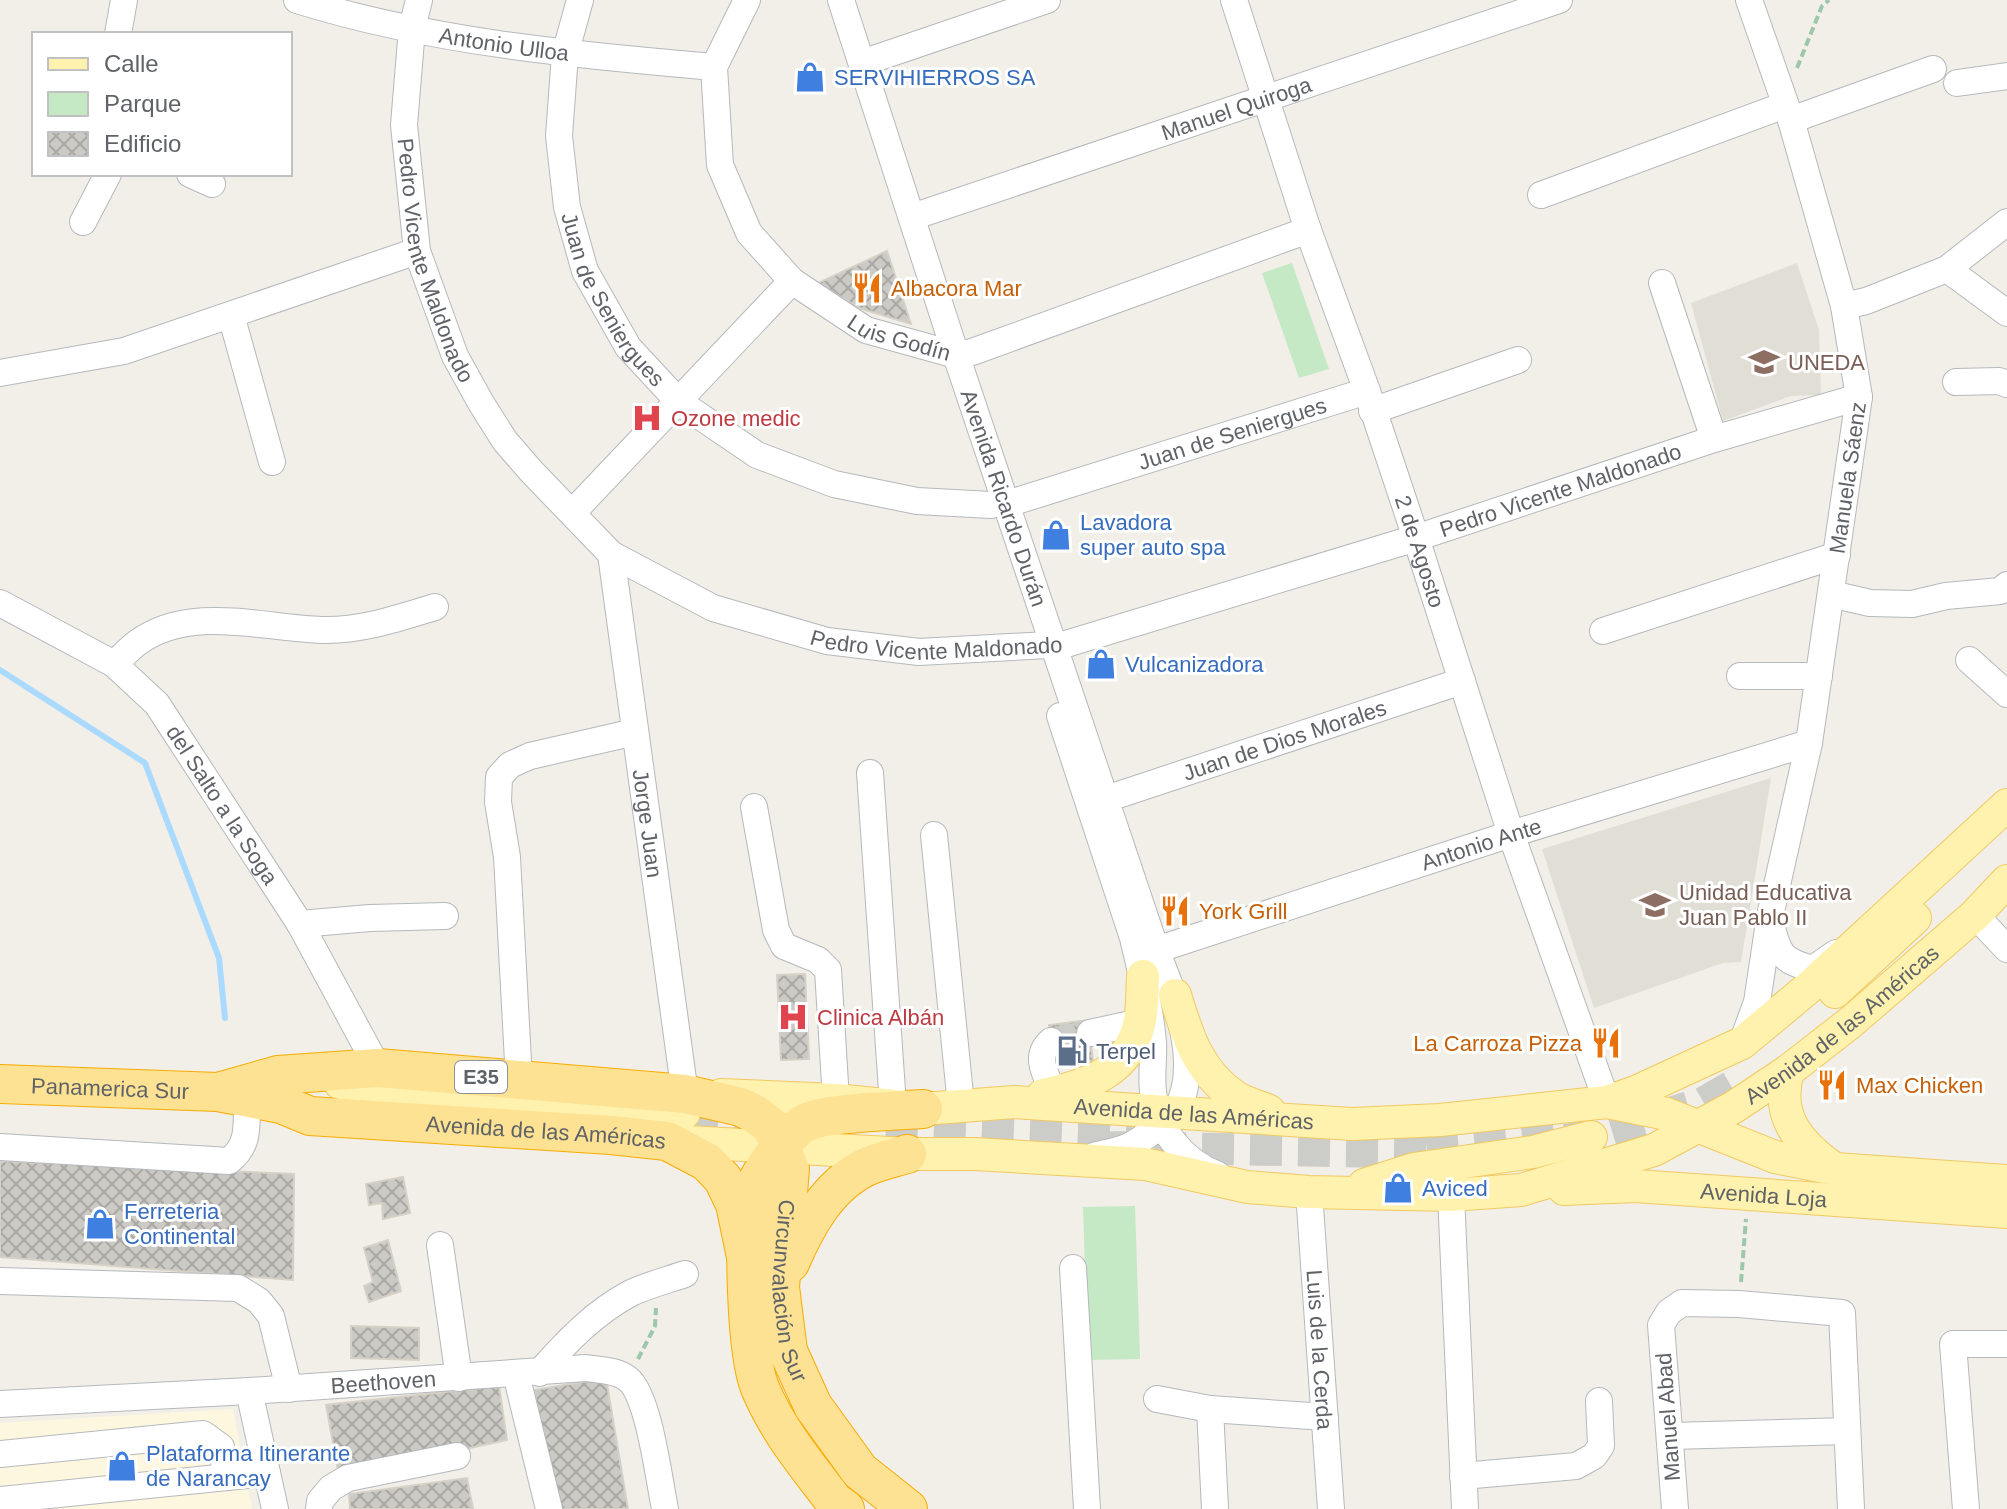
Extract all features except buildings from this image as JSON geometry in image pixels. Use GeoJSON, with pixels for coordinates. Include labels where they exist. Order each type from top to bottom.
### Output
{"type":"FeatureCollection","features":[{"type":"Feature","properties":{"kind":"highway","name":"Avenida de las Américas"},"geometry":{"type":"LineString","coordinates":[[256,1092],[378,1068],[519,1080],[680,1118]]}},
{"type":"Feature","properties":{"kind":"highway","name":"Panamerica Sur"},"geometry":{"type":"LineString","coordinates":[[0,1084],[256,1092]]}},
{"type":"Feature","properties":{"kind":"highway","name":"Avenida de las Américas"},"geometry":{"type":"LineString","coordinates":[[256,1092],[310,1116],[611,1135],[680,1118]]}},
{"type":"Feature","properties":{"kind":"highway","name":"Circunvalación Sur"},"geometry":{"type":"LineString","coordinates":[[680,1118],[741,1107],[772,1127],[790,1173],[780,1287],[788,1351],[813,1406],[860,1471],[908,1509]]}},
{"type":"Feature","properties":{"kind":"highway"},"geometry":{"type":"LineString","coordinates":[[746,1257],[752,1194],[764,1167],[806,1122],[908,1107]]}},
{"type":"Feature","properties":{"kind":"highway","name":"E35"},"geometry":{"type":"LineString","coordinates":[[680,1118],[707,1162],[723,1179],[735,1204],[746,1257]]}},
{"type":"Feature","properties":{"kind":"highway"},"geometry":{"type":"LineString","coordinates":[[780,1287],[807,1224],[840,1184],[866,1167],[907,1154]]}},
{"type":"Feature","properties":{"kind":"highway","name":"Circunvalación Sur"},"geometry":{"type":"LineString","coordinates":[[746,1257],[750,1331],[758,1385],[779,1430],[834,1501],[845,1509]]}},
{"type":"Feature","properties":{"kind":"main road","name":"Avenida de las Américas"},"geometry":{"type":"LineString","coordinates":[[680,1118],[836,1100],[908,1107],[1014,1102],[1165,1116],[1287,1118],[1352,1124],[1440,1120],[1607,1102],[1742,1043],[1807,989],[2007,805]]}},
{"type":"Feature","properties":{"kind":"main road","name":"Avenida de las Américas"},"geometry":{"type":"LineString","coordinates":[[2007,824],[1958,877],[1805,1019],[1732,1079],[1811,1034],[2007,869]]}},
{"type":"Feature","properties":{"kind":"main road","name":"Avenida de las Américas"},"geometry":{"type":"LineString","coordinates":[[680,1118],[782,1147],[1145,1164],[1247,1187],[1309,1192],[1451,1195],[1521,1190],[1654,1150],[1734,1107],[1788,1071],[1851,1022],[1975,915],[2007,881]]}},
{"type":"Feature","properties":{"kind":"main road"},"geometry":{"type":"LineString","coordinates":[[1014,1102],[1075,1089],[1102,1077],[1127,1053],[1140,1022],[1149,963]]}},
{"type":"Feature","properties":{"kind":"main road"},"geometry":{"type":"LineString","coordinates":[[1175,995],[1191,1047],[1204,1066],[1236,1098],[1287,1118]]}},
{"type":"Feature","properties":{"kind":"main road"},"geometry":{"type":"LineString","coordinates":[[1788,1071],[1783,1090],[1786,1110],[1798,1136],[1809,1151],[1835,1169]]}},
{"type":"Feature","properties":{"kind":"main road","name":"Avenida Loja"},"geometry":{"type":"LineString","coordinates":[[1607,1102],[1667,1114],[1775,1157],[1835,1169],[2007,1181]]}},
{"type":"Feature","properties":{"kind":"main road"},"geometry":{"type":"LineString","coordinates":[[1342,1193],[1414,1169],[1533,1152],[1591,1137]]}},
{"type":"Feature","properties":{"kind":"main road","name":"Avenida Loja"},"geometry":{"type":"LineString","coordinates":[[1521,1190],[1636,1186],[2001,1216]]}},
{"type":"Feature","properties":{"kind":"street"},"geometry":{"type":"LineString","coordinates":[[118,32],[124,0]]}},
{"type":"Feature","properties":{"kind":"street","name":"Antonio Ulloa"},"geometry":{"type":"LineString","coordinates":[[297,0],[412,28],[565,54],[714,67]]}},
{"type":"Feature","properties":{"kind":"street","name":"Pedro Vicente Maldonado"},"geometry":{"type":"LineString","coordinates":[[419,0],[412,28],[404,125],[417,251],[455,356],[481,403],[514,451],[611,554],[713,608],[827,641],[919,652],[1046,646],[1416,538],[1714,439],[1859,397]]}},
{"type":"Feature","properties":{"kind":"street","name":"Juan de Seniergues"},"geometry":{"type":"LineString","coordinates":[[580,0],[565,54],[559,136],[567,207],[585,271],[628,347],[679,402],[757,455],[834,484],[917,501],[999,504],[1518,360]]}},
{"type":"Feature","properties":{"kind":"street","name":"Luis Godín"},"geometry":{"type":"LineString","coordinates":[[747,0],[714,67],[720,165],[749,233],[792,281],[866,330],[947,352],[972,352],[1308,230]]}},
{"type":"Feature","properties":{"kind":"street","name":"Avenida Ricardo Durán"},"geometry":{"type":"LineString","coordinates":[[827,0],[1046,646],[1133,938],[1175,995],[1187,1063],[1184,1090],[1165,1116]]}},
{"type":"Feature","properties":{"kind":"street","name":"Avenida Ricardo Durán"},"geometry":{"type":"LineString","coordinates":[[841,0],[912,217],[947,352]]}},
{"type":"Feature","properties":{"kind":"street"},"geometry":{"type":"LineString","coordinates":[[862,63],[1047,0]]}},
{"type":"Feature","properties":{"kind":"street","name":"2 de Agosto"},"geometry":{"type":"LineString","coordinates":[[1234,0],[1308,230],[1416,538],[1511,834],[1607,1102]]}},
{"type":"Feature","properties":{"kind":"street","name":"Manuela Sáenz"},"geometry":{"type":"LineString","coordinates":[[1742,1043],[1757,1002],[1770,916],[1809,743],[1859,397],[1844,306],[1788,113],[1749,0]]}},
{"type":"Feature","properties":{"kind":"street","name":"Manuel Quiroga"},"geometry":{"type":"LineString","coordinates":[[912,217],[1552,1]]}},
{"type":"Feature","properties":{"kind":"street"},"geometry":{"type":"LineString","coordinates":[[1541,195],[1788,113],[1933,69]]}},
{"type":"Feature","properties":{"kind":"street"},"geometry":{"type":"LineString","coordinates":[[1957,83],[2007,76]]}},
{"type":"Feature","properties":{"kind":"street"},"geometry":{"type":"LineString","coordinates":[[83,222],[107,176]]}},
{"type":"Feature","properties":{"kind":"street"},"geometry":{"type":"LineString","coordinates":[[1844,306],[1866,301],[1947,269],[2007,222]]}},
{"type":"Feature","properties":{"kind":"street"},"geometry":{"type":"LineString","coordinates":[[0,373],[124,351],[417,251]]}},
{"type":"Feature","properties":{"kind":"street"},"geometry":{"type":"LineString","coordinates":[[1947,269],[2007,313]]}},
{"type":"Feature","properties":{"kind":"street"},"geometry":{"type":"LineString","coordinates":[[572,513],[792,281]]}},
{"type":"Feature","properties":{"kind":"street"},"geometry":{"type":"LineString","coordinates":[[1662,283],[1714,439]]}},
{"type":"Feature","properties":{"kind":"street"},"geometry":{"type":"LineString","coordinates":[[231,315],[272,462]]}},
{"type":"Feature","properties":{"kind":"street"},"geometry":{"type":"LineString","coordinates":[[1956,382],[1999,381],[2007,384]]}},
{"type":"Feature","properties":{"kind":"street","name":"Jorge Juan"},"geometry":{"type":"LineString","coordinates":[[611,554],[680,1118]]}},
{"type":"Feature","properties":{"kind":"street"},"geometry":{"type":"LineString","coordinates":[[1603,631],[1837,555]]}},
{"type":"Feature","properties":{"kind":"street"},"geometry":{"type":"LineString","coordinates":[[1831,594],[1870,603],[1912,604],[1946,596],[2000,591],[2007,585]]}},
{"type":"Feature","properties":{"kind":"street","name":"del Salto a la Soga"},"geometry":{"type":"LineString","coordinates":[[0,603],[114,664],[157,704],[300,924],[378,1068]]}},
{"type":"Feature","properties":{"kind":"street"},"geometry":{"type":"LineString","coordinates":[[114,664],[138,642],[172,627],[202,620],[324,630],[379,624],[435,607]]}},
{"type":"Feature","properties":{"kind":"street","name":"Avenida Ricardo Durán"},"geometry":{"type":"LineString","coordinates":[[1046,646],[1106,799],[1149,963]]}},
{"type":"Feature","properties":{"kind":"street"},"geometry":{"type":"LineString","coordinates":[[1969,660],[2007,694]]}},
{"type":"Feature","properties":{"kind":"street"},"geometry":{"type":"LineString","coordinates":[[1740,676],[1819,676]]}},
{"type":"Feature","properties":{"kind":"street","name":"Juan de Dios Morales"},"geometry":{"type":"LineString","coordinates":[[1106,799],[1462,681]]}},
{"type":"Feature","properties":{"kind":"street"},"geometry":{"type":"LineString","coordinates":[[519,1080],[507,857],[498,802],[499,777],[510,765],[530,756],[635,732]]}},
{"type":"Feature","properties":{"kind":"street","name":"Antonio Ante"},"geometry":{"type":"LineString","coordinates":[[1149,963],[1511,834],[1809,743]]}},
{"type":"Feature","properties":{"kind":"street"},"geometry":{"type":"LineString","coordinates":[[870,773],[908,1107]]}},
{"type":"Feature","properties":{"kind":"street"},"geometry":{"type":"LineString","coordinates":[[754,807],[776,930],[784,946],[818,960],[828,970],[836,1100]]}},
{"type":"Feature","properties":{"kind":"street"},"geometry":{"type":"LineString","coordinates":[[934,835],[961,1105]]}},
{"type":"Feature","properties":{"kind":"street"},"geometry":{"type":"LineString","coordinates":[[1975,915],[2007,949]]}},
{"type":"Feature","properties":{"kind":"street"},"geometry":{"type":"LineString","coordinates":[[300,924],[445,916]]}},
{"type":"Feature","properties":{"kind":"street","name":"Manuela Sáenz"},"geometry":{"type":"LineString","coordinates":[[1770,916],[1777,949],[1791,964],[1813,969],[1867,932]]}},
{"type":"Feature","properties":{"kind":"street"},"geometry":{"type":"LineString","coordinates":[[1149,963],[1153,1093],[1183,1153],[1199,1168],[1247,1187]]}},
{"type":"Feature","properties":{"kind":"street"},"geometry":{"type":"LineString","coordinates":[[1090,1033],[1140,1022]]}},
{"type":"Feature","properties":{"kind":"street"},"geometry":{"type":"LineString","coordinates":[[1051,1041],[1044,1047],[1040,1063],[1054,1093]]}},
{"type":"Feature","properties":{"kind":"street"},"geometry":{"type":"LineString","coordinates":[[0,1147],[229,1161],[240,1152],[256,1092]]}},
{"type":"Feature","properties":{"kind":"street"},"geometry":{"type":"LineString","coordinates":[[1051,1158],[1092,1156],[1127,1148],[1165,1116]]}},
{"type":"Feature","properties":{"kind":"street","name":"Luis de la Cerda"},"geometry":{"type":"LineString","coordinates":[[1309,1192],[1331,1509]]}},
{"type":"Feature","properties":{"kind":"street"},"geometry":{"type":"LineString","coordinates":[[1451,1195],[1465,1509]]}},
{"type":"Feature","properties":{"kind":"street"},"geometry":{"type":"LineString","coordinates":[[440,1245],[459,1378]]}},
{"type":"Feature","properties":{"kind":"street"},"geometry":{"type":"LineString","coordinates":[[1073,1268],[1087,1509]]}},
{"type":"Feature","properties":{"kind":"street"},"geometry":{"type":"LineString","coordinates":[[549,1509],[528,1374],[597,1316],[632,1293],[685,1274]]}},
{"type":"Feature","properties":{"kind":"street"},"geometry":{"type":"LineString","coordinates":[[0,1281],[238,1288],[259,1301],[271,1316],[289,1389]]}},
{"type":"Feature","properties":{"kind":"street","name":"Manuel Abad"},"geometry":{"type":"LineString","coordinates":[[1675,1509],[1661,1325],[1669,1312],[1682,1303],[1739,1304]]}},
{"type":"Feature","properties":{"kind":"street"},"geometry":{"type":"LineString","coordinates":[[1739,1304],[1842,1313],[1851,1509]]}},
{"type":"Feature","properties":{"kind":"street"},"geometry":{"type":"LineString","coordinates":[[1966,1509],[1940,1344],[2007,1344]]}},
{"type":"Feature","properties":{"kind":"street","name":"Beethoven"},"geometry":{"type":"LineString","coordinates":[[0,1404],[289,1389],[586,1368],[612,1371],[628,1379],[642,1399],[665,1509]]}},
{"type":"Feature","properties":{"kind":"street"},"geometry":{"type":"LineString","coordinates":[[249,1391],[275,1509]]}},
{"type":"Feature","properties":{"kind":"street"},"geometry":{"type":"LineString","coordinates":[[1157,1399],[1210,1409],[1325,1417]]}},
{"type":"Feature","properties":{"kind":"street"},"geometry":{"type":"LineString","coordinates":[[1463,1476],[1576,1466],[1594,1456],[1601,1446],[1599,1401]]}},
{"type":"Feature","properties":{"kind":"street"},"geometry":{"type":"LineString","coordinates":[[1210,1409],[1215,1509]]}},
{"type":"Feature","properties":{"kind":"street"},"geometry":{"type":"LineString","coordinates":[[1671,1436],[1847,1431]]}},
{"type":"Feature","properties":{"kind":"street"},"geometry":{"type":"LineString","coordinates":[[0,1454],[203,1434],[221,1447],[227,1477]]}},
{"type":"Feature","properties":{"kind":"street"},"geometry":{"type":"LineString","coordinates":[[319,1509],[320,1501],[331,1488],[348,1478],[457,1456]]}},
{"type":"Feature","properties":{"kind":"street"},"geometry":{"type":"LineString","coordinates":[[0,1500],[267,1473]]}},
{"type":"Feature","properties":{"kind":"path"},"geometry":{"type":"LineString","coordinates":[[1788,113],[1800,59],[1822,6],[1829,0]]}},
{"type":"Feature","properties":{"kind":"path"},"geometry":{"type":"LineString","coordinates":[[1739,1304],[1747,1194]]}},
{"type":"Feature","properties":{"kind":"shaded area","name":"UNEDA"},"geometry":{"type":"Polygon","coordinates":[[[1797,263],[1819,330],[1821,395],[1791,396],[1723,421],[1691,303],[1797,263]]]}},
{"type":"Feature","properties":{"kind":"shaded area","name":"Unidad Educativa Juan Pablo II"},"geometry":{"type":"Polygon","coordinates":[[[1771,778],[1741,962],[1723,963],[1594,1008],[1542,849],[1771,778]]]}},
{"type":"Feature","properties":{"kind":"shaded area","name":"Plataforma Itinerante de Narancay"},"geometry":{"type":"Polygon","coordinates":[[[233,1409],[252,1509],[0,1509],[0,1423],[233,1409]]]}},
{"type":"Feature","properties":{"kind":"green space"},"geometry":{"type":"Polygon","coordinates":[[[1292,263],[1329,369],[1299,378],[1262,273],[1292,263]]]}},
{"type":"Feature","properties":{"kind":"green space"},"geometry":{"type":"Polygon","coordinates":[[[1135,1206],[1140,1359],[1088,1360],[1083,1207],[1135,1206]]]}},
{"type":"Feature","properties":{"kind":"waterway"},"geometry":{"type":"LineString","coordinates":[[0,670],[145,763],[219,958],[225,1018]]}},
{"type":"Feature","properties":{"kind":"tunnel"},"geometry":{"type":"LineString","coordinates":[[1051,1041],[1090,1033]]}},
{"type":"Feature","properties":{"kind":"tunnel"},"geometry":{"type":"LineString","coordinates":[[1565,1140],[1591,1137],[1703,1103],[1736,1084]]}},
{"type":"Feature","properties":{"kind":"tunnel"},"geometry":{"type":"LineString","coordinates":[[1426,1142],[1566,1128],[1586,1122]]}},
{"type":"Feature","properties":{"kind":"tunnel"},"geometry":{"type":"LineString","coordinates":[[686,1123],[780,1130]]}},
{"type":"Feature","properties":{"kind":"tunnel"},"geometry":{"type":"LineString","coordinates":[[886,1125],[1132,1135]]}},
{"type":"Feature","properties":{"kind":"tunnel"},"geometry":{"type":"LineString","coordinates":[[1106,1147],[1452,1153]]}},
{"type":"Feature","properties":{"kind":"place","name":"SERVIHIERROS SA"},"geometry":{"type":"Point","coordinates":[810,77]}},
{"type":"Feature","properties":{"kind":"place","name":"Albacora Mar"},"geometry":{"type":"Point","coordinates":[867,288]}},
{"type":"Feature","properties":{"kind":"place","name":"UNEDA"},"geometry":{"type":"Point","coordinates":[1764,362]}},
{"type":"Feature","properties":{"kind":"place","name":"Ozone medic"},"geometry":{"type":"Point","coordinates":[647,418]}},
{"type":"Feature","properties":{"kind":"place","name":"Lavadora super auto spa"},"geometry":{"type":"Point","coordinates":[1056,535]}},
{"type":"Feature","properties":{"kind":"place","name":"Vulcanizadora"},"geometry":{"type":"Point","coordinates":[1101,664]}},
{"type":"Feature","properties":{"kind":"place","name":"Unidad Educativa Juan Pablo II"},"geometry":{"type":"Point","coordinates":[1655,905]}},
{"type":"Feature","properties":{"kind":"place","name":"York Grill"},"geometry":{"type":"Point","coordinates":[1175,911]}},
{"type":"Feature","properties":{"kind":"place","name":"Clinica Albán"},"geometry":{"type":"Point","coordinates":[793,1017]}},
{"type":"Feature","properties":{"kind":"place","name":"La Carroza Pizza"},"geometry":{"type":"Point","coordinates":[1606,1043]}},
{"type":"Feature","properties":{"kind":"place","name":"Terpel"},"geometry":{"type":"Point","coordinates":[1072,1051]}},
{"type":"Feature","properties":{"kind":"place","name":"Max Chicken"},"geometry":{"type":"Point","coordinates":[1832,1085]}},
{"type":"Feature","properties":{"kind":"place","name":"Aviced"},"geometry":{"type":"Point","coordinates":[1398,1188]}},
{"type":"Feature","properties":{"kind":"place","name":"Ferreteria Continental"},"geometry":{"type":"Point","coordinates":[100,1224]}},
{"type":"Feature","properties":{"kind":"place","name":"Plataforma Itinerante de Narancay"},"geometry":{"type":"Point","coordinates":[122,1466]}}]}
